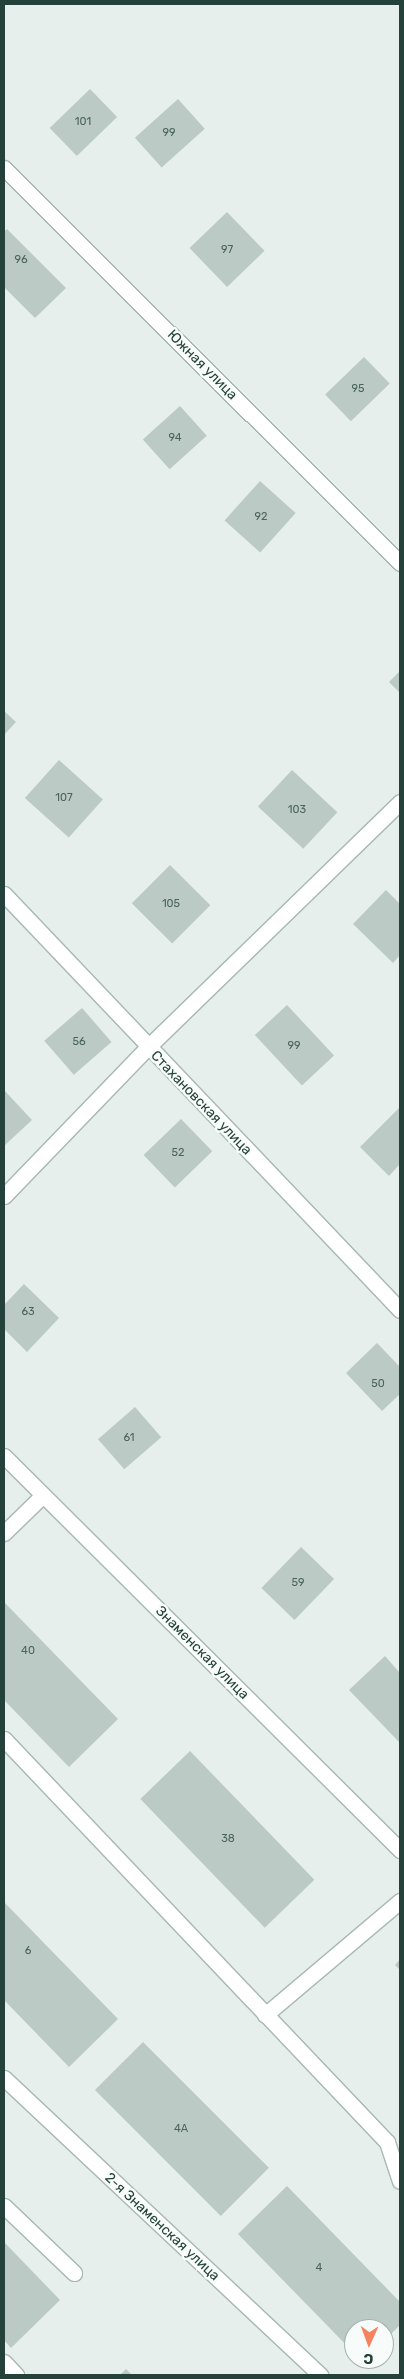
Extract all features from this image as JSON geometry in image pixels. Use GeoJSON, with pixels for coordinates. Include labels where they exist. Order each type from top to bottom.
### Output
{"type":"FeatureCollection","features":[{"type":"Feature","properties":{"kind":"street","name":"Южная улица"},"geometry":{"type":"LineString","coordinates":[[4,168],[400,562]]}},
{"type":"Feature","properties":{"kind":"street"},"geometry":{"type":"LineString","coordinates":[[4,1196],[148,1047],[400,802]]}},
{"type":"Feature","properties":{"kind":"street","name":"Стахановская улица"},"geometry":{"type":"LineString","coordinates":[[4,894],[400,1310]]}},
{"type":"Feature","properties":{"kind":"street","name":"Знаменская улица"},"geometry":{"type":"LineString","coordinates":[[4,1456],[400,1850]]}},
{"type":"Feature","properties":{"kind":"street"},"geometry":{"type":"LineString","coordinates":[[4,1533],[42,1495]]}},
{"type":"Feature","properties":{"kind":"street"},"geometry":{"type":"LineString","coordinates":[[4,1740],[387,2142],[400,2181]]}},
{"type":"Feature","properties":{"kind":"street"},"geometry":{"type":"LineString","coordinates":[[265,2015],[400,1901]]}},
{"type":"Feature","properties":{"kind":"street","name":"2-я Знаменская улица"},"geometry":{"type":"LineString","coordinates":[[4,2078],[320,2375]]}},
{"type":"Feature","properties":{"kind":"street"},"geometry":{"type":"LineString","coordinates":[[4,2206],[74,2273]]}},
{"type":"Feature","properties":{"kind":"street"},"geometry":{"type":"LineString","coordinates":[[4,2362],[16,2375]]}},
{"type":"Feature","properties":{"kind":"building"},"geometry":{"type":"Polygon","coordinates":[[[90,89],[117,117],[77,156],[50,128],[90,89]]]}},
{"type":"Feature","properties":{"kind":"building"},"geometry":{"type":"Polygon","coordinates":[[[178,99],[205,129],[162,168],[135,138],[178,99]]]}},
{"type":"Feature","properties":{"kind":"building"},"geometry":{"type":"Polygon","coordinates":[[[227,212],[265,251],[227,287],[190,248],[227,212]]]}},
{"type":"Feature","properties":{"kind":"building"},"geometry":{"type":"Polygon","coordinates":[[[7,229],[66,288],[35,318],[4,287],[4,232],[7,229]]]}},
{"type":"Feature","properties":{"kind":"building"},"geometry":{"type":"Polygon","coordinates":[[[364,357],[390,384],[351,421],[325,395],[364,357]]]}},
{"type":"Feature","properties":{"kind":"building"},"geometry":{"type":"Polygon","coordinates":[[[180,406],[207,436],[170,469],[143,439],[180,406]]]}},
{"type":"Feature","properties":{"kind":"building"},"geometry":{"type":"Polygon","coordinates":[[[260,481],[296,513],[260,553],[225,520],[260,481]]]}},
{"type":"Feature","properties":{"kind":"building"},"geometry":{"type":"Polygon","coordinates":[[[400,671],[400,693],[389,682],[400,671]]]}},
{"type":"Feature","properties":{"kind":"building"},"geometry":{"type":"Polygon","coordinates":[[[4,711],[16,722],[4,735],[4,711]]]}},
{"type":"Feature","properties":{"kind":"building"},"geometry":{"type":"Polygon","coordinates":[[[59,760],[103,799],[69,837],[25,798],[59,760]]]}},
{"type":"Feature","properties":{"kind":"building"},"geometry":{"type":"Polygon","coordinates":[[[292,770],[337,812],[303,849],[258,807],[292,770]]]}},
{"type":"Feature","properties":{"kind":"building"},"geometry":{"type":"Polygon","coordinates":[[[170,865],[210,905],[172,943],[132,903],[170,865]]]}},
{"type":"Feature","properties":{"kind":"building"},"geometry":{"type":"Polygon","coordinates":[[[386,890],[400,904],[400,955],[393,963],[353,924],[386,890]]]}},
{"type":"Feature","properties":{"kind":"building"},"geometry":{"type":"Polygon","coordinates":[[[287,1005],[334,1055],[302,1085],[255,1035],[287,1005]]]}},
{"type":"Feature","properties":{"kind":"building"},"geometry":{"type":"Polygon","coordinates":[[[82,1008],[112,1042],[74,1075],[44,1041],[82,1008]]]}},
{"type":"Feature","properties":{"kind":"building"},"geometry":{"type":"Polygon","coordinates":[[[4,1090],[32,1120],[4,1146],[4,1090]]]}},
{"type":"Feature","properties":{"kind":"building"},"geometry":{"type":"Polygon","coordinates":[[[400,1107],[400,1164],[389,1176],[360,1147],[400,1107]]]}},
{"type":"Feature","properties":{"kind":"building"},"geometry":{"type":"Polygon","coordinates":[[[181,1119],[212,1151],[175,1187],[144,1155],[181,1119]]]}},
{"type":"Feature","properties":{"kind":"building"},"geometry":{"type":"Polygon","coordinates":[[[24,1284],[59,1318],[27,1352],[4,1329],[4,1305],[24,1284]]]}},
{"type":"Feature","properties":{"kind":"building"},"geometry":{"type":"Polygon","coordinates":[[[377,1343],[400,1367],[400,1394],[382,1411],[346,1373],[377,1343]]]}},
{"type":"Feature","properties":{"kind":"building"},"geometry":{"type":"Polygon","coordinates":[[[135,1407],[161,1437],[124,1469],[98,1439],[135,1407]]]}},
{"type":"Feature","properties":{"kind":"building"},"geometry":{"type":"Polygon","coordinates":[[[301,1547],[334,1579],[294,1620],[261,1588],[301,1547]]]}},
{"type":"Feature","properties":{"kind":"building"},"geometry":{"type":"Polygon","coordinates":[[[4,1602],[118,1719],[69,1767],[4,1700],[4,1602]]]}},
{"type":"Feature","properties":{"kind":"building"},"geometry":{"type":"Polygon","coordinates":[[[385,1656],[400,1673],[400,1743],[349,1690],[385,1656]]]}},
{"type":"Feature","properties":{"kind":"building"},"geometry":{"type":"Polygon","coordinates":[[[190,1751],[314,1880],[265,1928],[140,1799],[190,1751]]]}},
{"type":"Feature","properties":{"kind":"building"},"geometry":{"type":"Polygon","coordinates":[[[4,1902],[118,2019],[69,2067],[4,2000],[4,1902]]]}},
{"type":"Feature","properties":{"kind":"building"},"geometry":{"type":"Polygon","coordinates":[[[400,1959],[400,1970],[395,1965],[400,1959]]]}},
{"type":"Feature","properties":{"kind":"building"},"geometry":{"type":"Polygon","coordinates":[[[143,2042],[269,2168],[221,2216],[95,2090],[143,2042]]]}},
{"type":"Feature","properties":{"kind":"building"},"geometry":{"type":"Polygon","coordinates":[[[287,2186],[400,2302],[400,2325],[394,2331],[394,2319],[344,2319],[344,2343],[238,2234],[287,2186]]]}},
{"type":"Feature","properties":{"kind":"building"},"geometry":{"type":"Polygon","coordinates":[[[4,2242],[60,2300],[11,2348],[4,2340],[4,2242]]]}},
{"type":"Feature","properties":{"kind":"building"},"geometry":{"type":"Polygon","coordinates":[[[126,2369],[132,2375],[120,2375],[126,2369]]]}}]}
